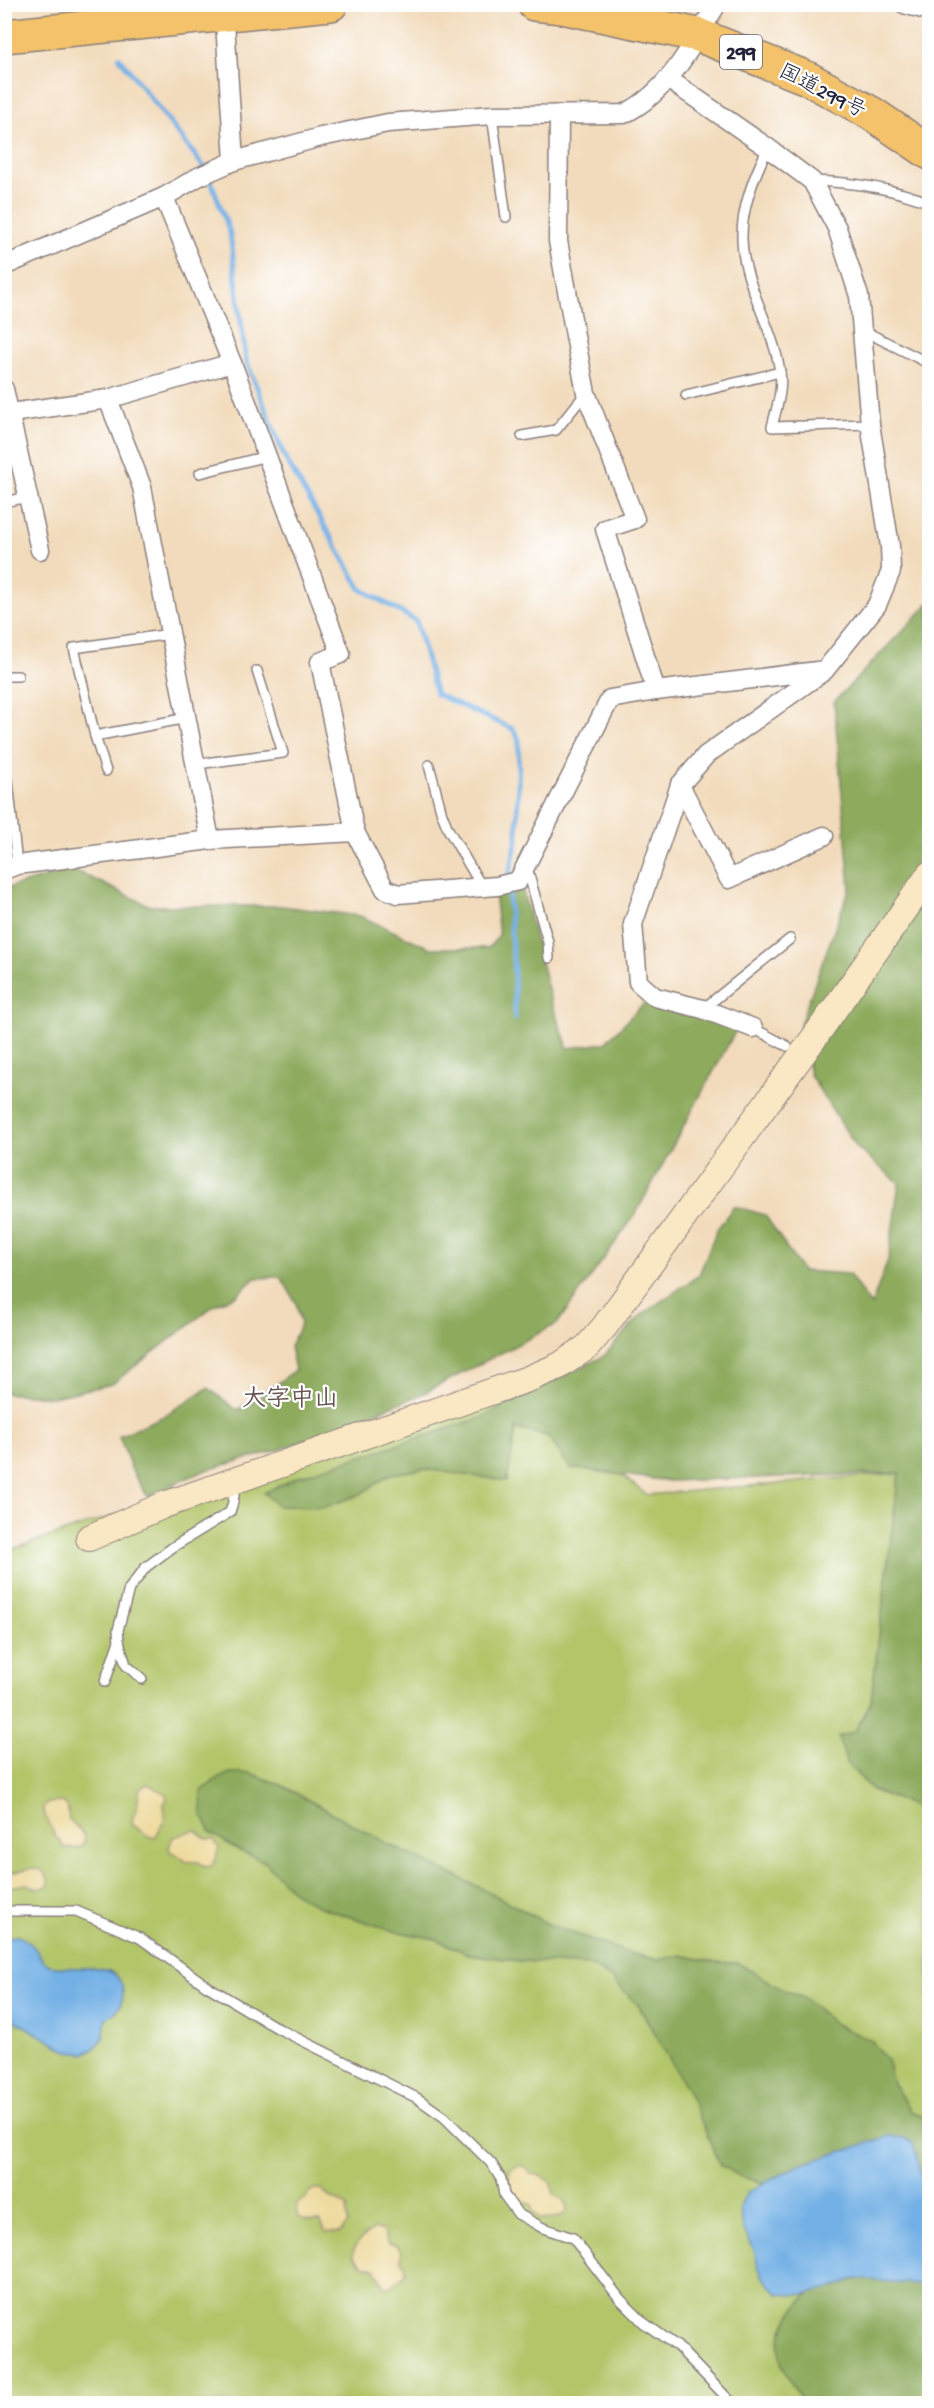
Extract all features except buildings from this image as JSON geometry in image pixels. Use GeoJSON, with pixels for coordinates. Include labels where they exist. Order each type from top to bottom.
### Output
{"type":"FeatureCollection","features":[{"type":"Feature","properties":{"kind":"highway"},"geometry":{"type":"LineString","coordinates":[[4,36],[224,10],[331,4]]}},
{"type":"Feature","properties":{"kind":"highway","name":"国道299号"},"geometry":{"type":"LineString","coordinates":[[553,5],[698,35],[807,78],[871,113],[930,153]]}},
{"type":"Feature","properties":{"kind":"street"},"geometry":{"type":"LineString","coordinates":[[4,266],[164,197],[198,177],[234,161],[321,137],[388,123],[492,115],[624,114],[640,106],[668,79],[717,4]]}},
{"type":"Feature","properties":{"kind":"street"},"geometry":{"type":"LineString","coordinates":[[906,5],[930,11]]}},
{"type":"Feature","properties":{"kind":"street"},"geometry":{"type":"LineString","coordinates":[[224,10],[234,161]]}},
{"type":"Feature","properties":{"kind":"street"},"geometry":{"type":"LineString","coordinates":[[668,79],[812,181],[837,228],[859,296],[864,331],[870,424],[890,546],[891,572],[877,605],[825,670],[706,756],[680,785],[633,924],[638,982],[655,997],[703,1009],[753,1028]]}},
{"type":"Feature","properties":{"kind":"street"},"geometry":{"type":"LineString","coordinates":[[559,115],[558,241],[586,393],[635,519],[605,529],[656,691]]}},
{"type":"Feature","properties":{"kind":"street"},"geometry":{"type":"LineString","coordinates":[[164,197],[232,363],[341,654],[320,662],[355,832],[386,889],[398,894],[482,887],[518,881],[610,699],[825,670]]}},
{"type":"Feature","properties":{"kind":"street"},"geometry":{"type":"LineString","coordinates":[[8,414],[108,399],[232,363]]}},
{"type":"Feature","properties":{"kind":"street"},"geometry":{"type":"LineString","coordinates":[[4,389],[40,550]]}},
{"type":"Feature","properties":{"kind":"street"},"geometry":{"type":"LineString","coordinates":[[108,399],[142,488],[210,840]]}},
{"type":"Feature","properties":{"kind":"street"},"geometry":{"type":"LineString","coordinates":[[680,785],[729,879],[824,836]]}},
{"type":"Feature","properties":{"kind":"street"},"geometry":{"type":"LineString","coordinates":[[11,867],[210,840],[355,832]]}},
{"type":"Feature","properties":{"kind":"street"},"geometry":{"type":"LineString","coordinates":[[89,1538],[165,1505],[528,1379],[559,1366],[586,1347],[605,1326],[930,874]]}},
{"type":"Feature","properties":{"kind":"lane"},"geometry":{"type":"LineString","coordinates":[[492,115],[506,218]]}},
{"type":"Feature","properties":{"kind":"lane"},"geometry":{"type":"LineString","coordinates":[[768,148],[755,174],[745,211],[742,240],[746,267],[762,310],[780,372],[780,389],[772,427],[870,424]]}},
{"type":"Feature","properties":{"kind":"lane"},"geometry":{"type":"LineString","coordinates":[[812,181],[843,182],[910,195],[930,203]]}},
{"type":"Feature","properties":{"kind":"lane"},"geometry":{"type":"LineString","coordinates":[[864,331],[930,364]]}},
{"type":"Feature","properties":{"kind":"lane"},"geometry":{"type":"LineString","coordinates":[[686,395],[780,372]]}},
{"type":"Feature","properties":{"kind":"lane"},"geometry":{"type":"LineString","coordinates":[[522,436],[556,430],[586,393]]}},
{"type":"Feature","properties":{"kind":"lane"},"geometry":{"type":"LineString","coordinates":[[200,473],[267,456]]}},
{"type":"Feature","properties":{"kind":"lane"},"geometry":{"type":"LineString","coordinates":[[4,502],[28,497]]}},
{"type":"Feature","properties":{"kind":"lane"},"geometry":{"type":"LineString","coordinates":[[106,771],[95,736],[74,648],[171,634]]}},
{"type":"Feature","properties":{"kind":"lane"},"geometry":{"type":"LineString","coordinates":[[197,764],[282,753],[257,671]]}},
{"type":"Feature","properties":{"kind":"lane"},"geometry":{"type":"LineString","coordinates":[[4,676],[18,676]]}},
{"type":"Feature","properties":{"kind":"lane"},"geometry":{"type":"LineString","coordinates":[[95,736],[187,718]]}},
{"type":"Feature","properties":{"kind":"lane"},"geometry":{"type":"LineString","coordinates":[[429,765],[445,822],[482,887]]}},
{"type":"Feature","properties":{"kind":"lane"},"geometry":{"type":"LineString","coordinates":[[8,781],[11,867]]}},
{"type":"Feature","properties":{"kind":"lane"},"geometry":{"type":"LineString","coordinates":[[526,863],[548,942],[549,958]]}},
{"type":"Feature","properties":{"kind":"lane"},"geometry":{"type":"LineString","coordinates":[[703,1009],[790,939]]}},
{"type":"Feature","properties":{"kind":"lane"},"geometry":{"type":"LineString","coordinates":[[753,1028],[787,1046]]}},
{"type":"Feature","properties":{"kind":"lane"},"geometry":{"type":"LineString","coordinates":[[142,1679],[126,1665],[119,1641],[118,1630],[129,1589],[146,1567],[173,1547],[230,1512],[236,1480]]}},
{"type":"Feature","properties":{"kind":"lane"},"geometry":{"type":"LineString","coordinates":[[105,1682],[119,1641]]}},
{"type":"Feature","properties":{"kind":"lane"},"geometry":{"type":"LineString","coordinates":[[4,1911],[76,1911],[140,1938],[207,1986],[279,2029],[417,2098],[444,2117],[491,2163],[501,2179],[504,2195],[518,2214],[543,2228],[573,2238],[620,2299],[644,2323],[678,2348],[733,2403]]}},
{"type":"Feature","properties":{"kind":"green space"},"geometry":{"type":"Polygon","coordinates":[[[929,603],[929,1811],[872,1790],[847,1763],[838,1737],[855,1731],[871,1702],[899,1473],[669,1481],[570,1468],[548,1436],[516,1429],[507,1481],[424,1469],[391,1474],[359,1495],[325,1507],[278,1506],[264,1493],[299,1476],[481,1418],[604,1356],[641,1315],[699,1275],[717,1229],[734,1206],[765,1215],[802,1271],[849,1274],[871,1306],[888,1260],[899,1183],[857,1148],[810,1075],[800,1024],[850,887],[834,702],[929,603]]]}},
{"type":"Feature","properties":{"kind":"green space"},"geometry":{"type":"Polygon","coordinates":[[[72,869],[150,906],[281,906],[360,916],[430,948],[488,948],[499,936],[494,893],[523,891],[551,1001],[568,1048],[605,1043],[645,1002],[730,1024],[735,1032],[635,1215],[557,1324],[420,1395],[279,1450],[206,1470],[147,1496],[133,1473],[119,1436],[164,1416],[208,1388],[237,1410],[257,1399],[295,1370],[290,1347],[301,1323],[296,1303],[281,1277],[255,1278],[237,1295],[216,1304],[112,1384],[53,1397],[5,1393],[4,889],[72,869]]]}},
{"type":"Feature","properties":{"kind":"green space"},"geometry":{"type":"Polygon","coordinates":[[[511,1380],[562,1428],[647,1495],[899,1473],[871,1702],[855,1731],[839,1737],[872,1790],[929,1811],[929,2403],[5,2403],[4,1552],[276,1462],[511,1380]]]}},
{"type":"Feature","properties":{"kind":"green space"},"geometry":{"type":"Polygon","coordinates":[[[230,1773],[250,1773],[281,1785],[388,1844],[491,1893],[548,1924],[628,1953],[659,1960],[681,1955],[713,1962],[738,1963],[783,1990],[806,1999],[835,2024],[872,2041],[887,2060],[893,2083],[910,2111],[929,2120],[929,2200],[917,2190],[766,2184],[740,2176],[720,2165],[690,2095],[638,2005],[611,1978],[590,1965],[520,1961],[468,1954],[436,1939],[394,1931],[317,1906],[292,1891],[265,1862],[240,1851],[211,1833],[202,1814],[201,1792],[215,1780],[230,1773]]]}},
{"type":"Feature","properties":{"kind":"green space"},"geometry":{"type":"Polygon","coordinates":[[[839,2267],[929,2271],[929,2403],[803,2403],[781,2362],[782,2333],[796,2308],[839,2267]]]}},
{"type":"Feature","properties":{"kind":"sand"},"geometry":{"type":"Polygon","coordinates":[[[148,1784],[166,1794],[167,1799],[164,1804],[165,1819],[155,1838],[148,1836],[132,1824],[139,1791],[148,1784]]]}},
{"type":"Feature","properties":{"kind":"sand"},"geometry":{"type":"Polygon","coordinates":[[[62,1802],[67,1805],[69,1819],[85,1836],[81,1847],[63,1847],[43,1811],[43,1806],[48,1803],[62,1802]]]}},
{"type":"Feature","properties":{"kind":"sand"},"geometry":{"type":"Polygon","coordinates":[[[195,1830],[207,1839],[214,1839],[219,1849],[212,1866],[205,1867],[199,1862],[186,1862],[171,1852],[169,1847],[173,1837],[195,1830]]]}},
{"type":"Feature","properties":{"kind":"sand"},"geometry":{"type":"Polygon","coordinates":[[[30,1868],[44,1872],[49,1886],[37,1889],[27,1884],[10,1887],[5,1884],[5,1872],[30,1868]]]}},
{"type":"Feature","properties":{"kind":"sand"},"geometry":{"type":"Polygon","coordinates":[[[520,2165],[525,2167],[530,2174],[547,2179],[554,2194],[564,2201],[567,2208],[565,2214],[555,2218],[539,2219],[533,2212],[531,2204],[517,2200],[508,2186],[510,2169],[520,2165]]]}},
{"type":"Feature","properties":{"kind":"sand"},"geometry":{"type":"Polygon","coordinates":[[[315,2189],[322,2189],[347,2207],[348,2223],[340,2233],[326,2232],[320,2221],[302,2219],[297,2214],[297,2204],[315,2189]]]}},
{"type":"Feature","properties":{"kind":"sand"},"geometry":{"type":"Polygon","coordinates":[[[375,2228],[383,2231],[388,2243],[397,2246],[402,2252],[401,2261],[405,2265],[406,2274],[390,2287],[384,2286],[375,2268],[364,2266],[353,2256],[357,2243],[375,2228]]]}},
{"type":"Feature","properties":{"kind":"water"},"geometry":{"type":"Polygon","coordinates":[[[18,1936],[33,1946],[42,1959],[52,1966],[105,1970],[114,1974],[120,1982],[123,1993],[122,2001],[116,2011],[106,2019],[103,2038],[96,2047],[84,2054],[69,2052],[5,2015],[5,1937],[18,1936]]]}},
{"type":"Feature","properties":{"kind":"water"},"geometry":{"type":"Polygon","coordinates":[[[889,2136],[910,2141],[916,2153],[929,2208],[929,2285],[855,2279],[800,2295],[778,2294],[761,2275],[754,2250],[743,2228],[740,2207],[747,2192],[800,2165],[889,2136]]]}},
{"type":"Feature","properties":{"kind":"waterway"},"geometry":{"type":"LineString","coordinates":[[119,57],[204,167]]}},
{"type":"Feature","properties":{"kind":"waterway"},"geometry":{"type":"LineString","coordinates":[[210,178],[230,233],[246,360],[285,458],[361,589],[416,621],[436,694],[513,729],[519,740],[517,840],[509,876]]}},
{"type":"Feature","properties":{"kind":"waterway"},"geometry":{"type":"LineString","coordinates":[[508,890],[515,1019]]}},
{"type":"Feature","properties":{"kind":"district","name":"大字中山"},"geometry":{"type":"Point","coordinates":[290,1397]}}]}
